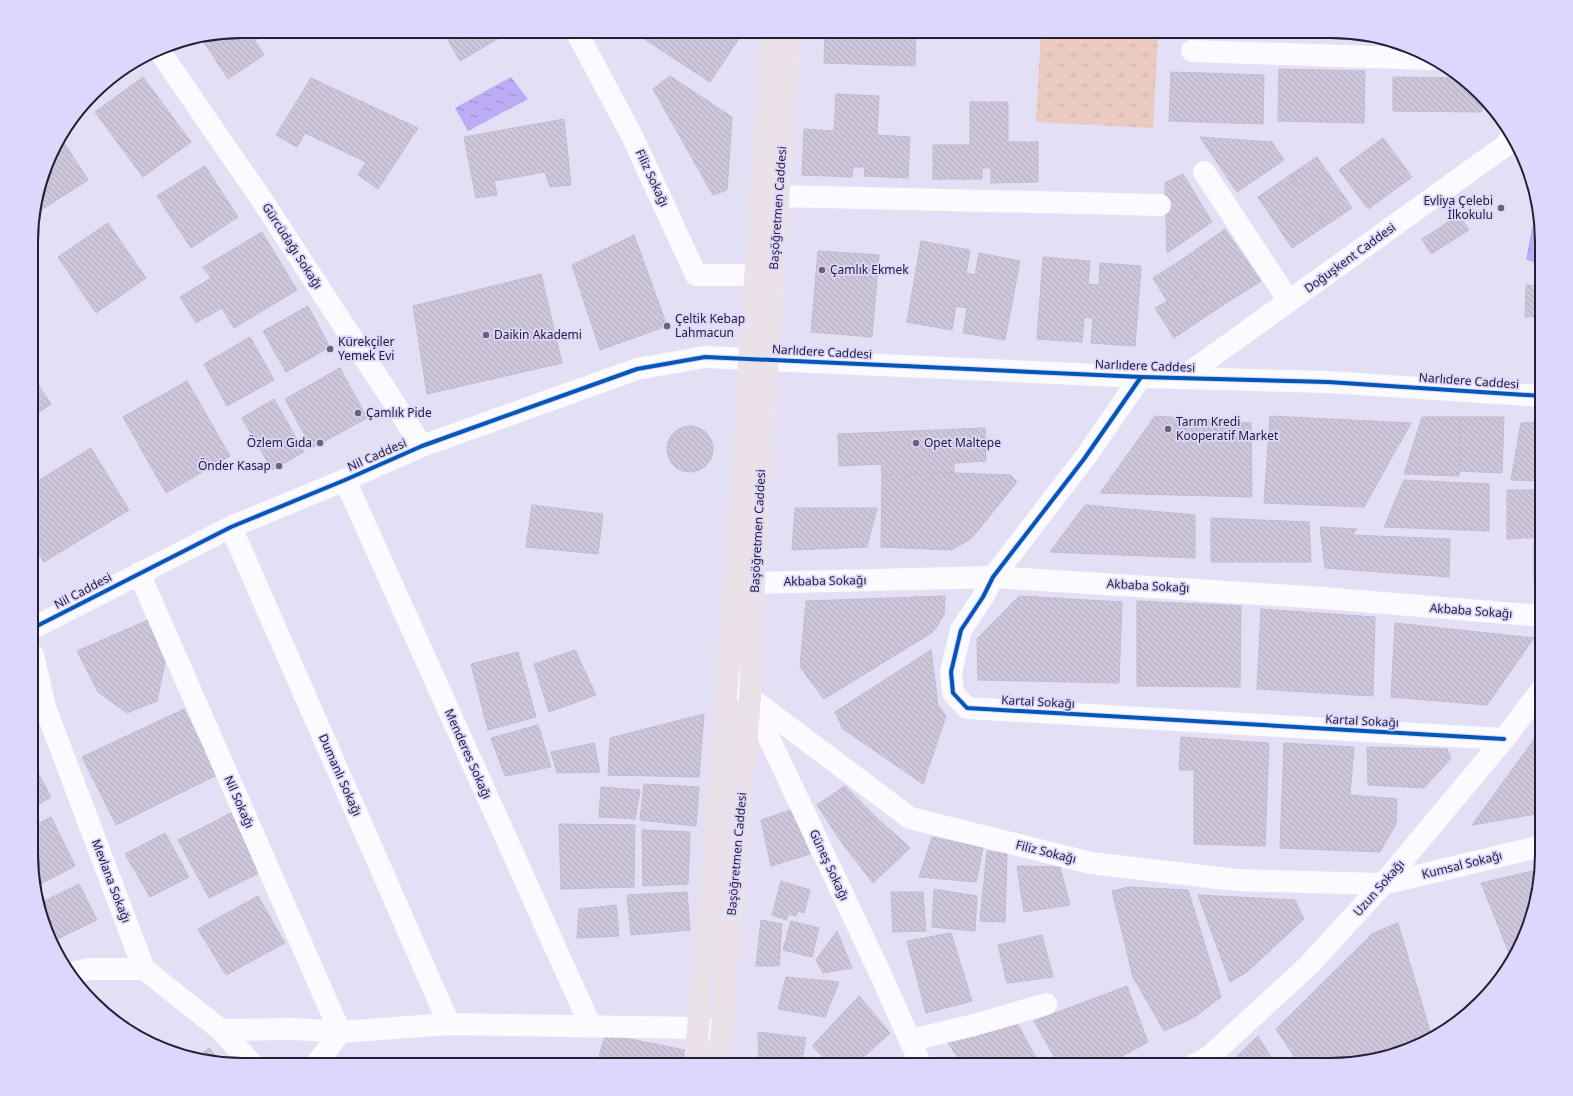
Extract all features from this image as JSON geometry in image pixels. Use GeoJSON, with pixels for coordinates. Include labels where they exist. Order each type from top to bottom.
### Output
{"type":"FeatureCollection","features":[{"type":"Feature","properties":{"kind":"main road","name":"Başöğretmen Caddesi"},"geometry":{"type":"LineString","coordinates":[[719,1058],[750,698],[754,583],[758,359],[755,275],[772,38]]}},
{"type":"Feature","properties":{"kind":"main road","name":"Başöğretmen Caddesi"},"geometry":{"type":"LineString","coordinates":[[696,1058],[728,672],[758,359],[779,196],[790,38]]}},
{"type":"Feature","properties":{"kind":"street","name":"Filiz Sokağı"},"geometry":{"type":"LineString","coordinates":[[580,38],[632,136],[696,275],[755,275]]}},
{"type":"Feature","properties":{"kind":"street"},"geometry":{"type":"LineString","coordinates":[[1192,51],[1420,59]]}},
{"type":"Feature","properties":{"kind":"street","name":"Gürcüdağı Sokağı"},"geometry":{"type":"LineString","coordinates":[[162,55],[262,200],[422,446]]}},
{"type":"Feature","properties":{"kind":"street","name":"Doğuşkent Caddesi"},"geometry":{"type":"LineString","coordinates":[[1182,378],[1509,141]]}},
{"type":"Feature","properties":{"kind":"street"},"geometry":{"type":"LineString","coordinates":[[1204,172],[1289,301]]}},
{"type":"Feature","properties":{"kind":"street"},"geometry":{"type":"LineString","coordinates":[[779,196],[1160,204]]}},
{"type":"Feature","properties":{"kind":"street","name":"Nil Caddesi"},"geometry":{"type":"LineString","coordinates":[[38,625],[231,527],[345,480],[422,446],[637,369],[705,357],[758,359]]}},
{"type":"Feature","properties":{"kind":"street","name":"Narlıdere Caddesi"},"geometry":{"type":"LineString","coordinates":[[758,359],[1142,377],[1328,382],[1535,396]]}},
{"type":"Feature","properties":{"kind":"street","name":"Kartal Sokağı"},"geometry":{"type":"LineString","coordinates":[[1142,377],[1084,459],[993,577],[983,597],[961,630],[950,672],[953,693],[967,708],[1504,739]]}},
{"type":"Feature","properties":{"kind":"street","name":"Menderes Sokağı"},"geometry":{"type":"LineString","coordinates":[[345,480],[591,1027]]}},
{"type":"Feature","properties":{"kind":"street","name":"Dumanlı Sokağı"},"geometry":{"type":"LineString","coordinates":[[231,527],[449,1024]]}},
{"type":"Feature","properties":{"kind":"street","name":"Nil Sokağı"},"geometry":{"type":"LineString","coordinates":[[139,573],[340,1032]]}},
{"type":"Feature","properties":{"kind":"street","name":"Akbaba Sokağı"},"geometry":{"type":"LineString","coordinates":[[754,583],[993,577],[1316,597],[1535,615]]}},
{"type":"Feature","properties":{"kind":"street","name":"Güneş Sokağı"},"geometry":{"type":"LineString","coordinates":[[728,672],[750,698],[880,973],[918,1058]]}},
{"type":"Feature","properties":{"kind":"street","name":"Mevlana Sokağı"},"geometry":{"type":"LineString","coordinates":[[38,677],[45,707],[144,969]]}},
{"type":"Feature","properties":{"kind":"street","name":"Filiz Sokağı"},"geometry":{"type":"LineString","coordinates":[[750,698],[910,818],[1091,863],[1236,880],[1383,884]]}},
{"type":"Feature","properties":{"kind":"street","name":"Uzun Sokağı"},"geometry":{"type":"LineString","coordinates":[[1207,1058],[1310,964],[1383,884],[1504,739],[1535,698]]}},
{"type":"Feature","properties":{"kind":"street","name":"Kumsal Sokağı"},"geometry":{"type":"LineString","coordinates":[[1383,884],[1535,848]]}},
{"type":"Feature","properties":{"kind":"street"},"geometry":{"type":"LineString","coordinates":[[75,972],[89,968],[144,969],[221,1030],[247,1058]]}},
{"type":"Feature","properties":{"kind":"street"},"geometry":{"type":"LineString","coordinates":[[911,1040],[974,1025],[1046,1004]]}},
{"type":"Feature","properties":{"kind":"street"},"geometry":{"type":"LineString","coordinates":[[221,1030],[295,1029],[340,1032],[449,1024],[698,1028],[721,1031]]}},
{"type":"Feature","properties":{"kind":"street"},"geometry":{"type":"LineString","coordinates":[[321,1058],[340,1032]]}},
{"type":"Feature","properties":{"kind":"green space"},"geometry":{"type":"Polygon","coordinates":[[[1041,38],[1158,38],[1153,128],[1036,122],[1041,38]]]}},
{"type":"Feature","properties":{"kind":"water"},"geometry":{"type":"Polygon","coordinates":[[[511,77],[528,99],[468,131],[455,108],[511,77]]]}},
{"type":"Feature","properties":{"kind":"water"},"geometry":{"type":"Polygon","coordinates":[[[1533,223],[1535,229],[1535,262],[1526,260],[1533,223]]]}},
{"type":"Feature","properties":{"kind":"building"},"geometry":{"type":"Polygon","coordinates":[[[229,38],[259,38],[255,41],[264,55],[228,79],[204,42],[229,38]]]}},
{"type":"Feature","properties":{"kind":"building"},"geometry":{"type":"Polygon","coordinates":[[[447,38],[499,38],[460,61],[447,38]]]}},
{"type":"Feature","properties":{"kind":"building"},"geometry":{"type":"Polygon","coordinates":[[[643,38],[735,38],[738,40],[710,82],[643,38]]]}},
{"type":"Feature","properties":{"kind":"building"},"geometry":{"type":"Polygon","coordinates":[[[825,38],[916,38],[915,66],[824,63],[825,38]]]}},
{"type":"Feature","properties":{"kind":"building"},"geometry":{"type":"Polygon","coordinates":[[[1279,69],[1365,71],[1364,123],[1278,121],[1279,69]]]}},
{"type":"Feature","properties":{"kind":"building"},"geometry":{"type":"Polygon","coordinates":[[[1171,72],[1264,75],[1263,124],[1169,121],[1171,72]]]}},
{"type":"Feature","properties":{"kind":"building"},"geometry":{"type":"Polygon","coordinates":[[[670,76],[732,117],[727,190],[713,195],[653,89],[670,76]]]}},
{"type":"Feature","properties":{"kind":"building"},"geometry":{"type":"Polygon","coordinates":[[[143,77],[191,142],[143,177],[95,112],[143,77]]]}},
{"type":"Feature","properties":{"kind":"building"},"geometry":{"type":"Polygon","coordinates":[[[1393,77],[1452,78],[1483,106],[1481,112],[1393,111],[1393,77]]]}},
{"type":"Feature","properties":{"kind":"building"},"geometry":{"type":"Polygon","coordinates":[[[311,78],[418,128],[378,189],[358,175],[366,162],[305,133],[297,147],[276,135],[311,78]]]}},
{"type":"Feature","properties":{"kind":"building"},"geometry":{"type":"Polygon","coordinates":[[[836,94],[879,96],[877,135],[910,137],[908,178],[864,176],[865,167],[853,167],[852,177],[802,175],[804,129],[834,131],[836,94]]]}},
{"type":"Feature","properties":{"kind":"building"},"geometry":{"type":"Polygon","coordinates":[[[970,102],[1008,102],[1008,142],[1038,142],[1038,182],[991,183],[991,168],[982,168],[982,179],[933,179],[933,145],[970,145],[970,102]]]}},
{"type":"Feature","properties":{"kind":"building"},"geometry":{"type":"Polygon","coordinates":[[[564,119],[571,185],[550,187],[545,172],[494,181],[497,195],[476,198],[464,137],[564,119]]]}},
{"type":"Feature","properties":{"kind":"building"},"geometry":{"type":"Polygon","coordinates":[[[1200,137],[1272,142],[1284,160],[1237,192],[1200,137]]]}},
{"type":"Feature","properties":{"kind":"building"},"geometry":{"type":"Polygon","coordinates":[[[1383,138],[1412,177],[1368,209],[1339,170],[1383,138]]]}},
{"type":"Feature","properties":{"kind":"building"},"geometry":{"type":"Polygon","coordinates":[[[64,142],[88,180],[41,210],[49,176],[64,142]]]}},
{"type":"Feature","properties":{"kind":"building"},"geometry":{"type":"Polygon","coordinates":[[[1317,157],[1352,208],[1325,226],[1290,175],[1317,157]]]}},
{"type":"Feature","properties":{"kind":"building"},"geometry":{"type":"Polygon","coordinates":[[[205,166],[238,217],[191,248],[157,196],[205,166]]]}},
{"type":"Feature","properties":{"kind":"building"},"geometry":{"type":"Polygon","coordinates":[[[1183,174],[1212,222],[1167,253],[1165,183],[1183,174]]]}},
{"type":"Feature","properties":{"kind":"building"},"geometry":{"type":"Polygon","coordinates":[[[1290,175],[1325,226],[1292,248],[1258,197],[1290,175]]]}},
{"type":"Feature","properties":{"kind":"building"},"geometry":{"type":"Polygon","coordinates":[[[1459,215],[1469,230],[1431,254],[1422,239],[1459,215]]]}},
{"type":"Feature","properties":{"kind":"building"},"geometry":{"type":"Polygon","coordinates":[[[108,223],[146,278],[96,313],[58,257],[108,223]]]}},
{"type":"Feature","properties":{"kind":"building"},"geometry":{"type":"Polygon","coordinates":[[[1225,229],[1261,281],[1217,309],[1184,258],[1225,229]]]}},
{"type":"Feature","properties":{"kind":"building"},"geometry":{"type":"Polygon","coordinates":[[[262,232],[297,290],[234,328],[222,308],[196,323],[180,297],[211,278],[203,267],[262,232]]]}},
{"type":"Feature","properties":{"kind":"building"},"geometry":{"type":"Polygon","coordinates":[[[634,235],[667,326],[600,350],[572,265],[634,235]]]}},
{"type":"Feature","properties":{"kind":"building"},"geometry":{"type":"Polygon","coordinates":[[[921,241],[970,250],[966,273],[975,275],[979,253],[1020,261],[1005,340],[963,333],[967,308],[956,306],[952,330],[907,322],[921,241]]]}},
{"type":"Feature","properties":{"kind":"building"},"geometry":{"type":"Polygon","coordinates":[[[818,251],[879,255],[872,337],[811,332],[818,251]]]}},
{"type":"Feature","properties":{"kind":"building"},"geometry":{"type":"Polygon","coordinates":[[[1043,257],[1090,261],[1088,284],[1099,285],[1100,263],[1141,266],[1135,346],[1091,343],[1093,318],[1084,318],[1082,342],[1037,339],[1043,257]]]}},
{"type":"Feature","properties":{"kind":"building"},"geometry":{"type":"Polygon","coordinates":[[[1184,258],[1217,309],[1174,338],[1155,308],[1167,301],[1153,278],[1184,258]]]}},
{"type":"Feature","properties":{"kind":"building","name":"Daikin Akademi"},"geometry":{"type":"Polygon","coordinates":[[[541,274],[562,363],[427,394],[413,306],[541,274]]]}},
{"type":"Feature","properties":{"kind":"building"},"geometry":{"type":"Polygon","coordinates":[[[1526,285],[1535,286],[1535,316],[1525,317],[1526,285]]]}},
{"type":"Feature","properties":{"kind":"building"},"geometry":{"type":"Polygon","coordinates":[[[308,306],[330,347],[286,372],[263,331],[308,306]]]}},
{"type":"Feature","properties":{"kind":"building"},"geometry":{"type":"Polygon","coordinates":[[[250,337],[274,380],[227,406],[204,364],[250,337]]]}},
{"type":"Feature","properties":{"kind":"building"},"geometry":{"type":"Polygon","coordinates":[[[340,368],[367,418],[312,448],[285,399],[340,368]]]}},
{"type":"Feature","properties":{"kind":"building"},"geometry":{"type":"Polygon","coordinates":[[[187,381],[230,456],[166,493],[123,417],[187,381]]]}},
{"type":"Feature","properties":{"kind":"building"},"geometry":{"type":"Polygon","coordinates":[[[38,384],[51,404],[38,413],[38,384]]]}},
{"type":"Feature","properties":{"kind":"building"},"geometry":{"type":"Polygon","coordinates":[[[274,399],[304,452],[272,470],[242,418],[274,399]]]}},
{"type":"Feature","properties":{"kind":"building"},"geometry":{"type":"Polygon","coordinates":[[[1155,416],[1251,423],[1252,497],[1100,493],[1155,416]]]}},
{"type":"Feature","properties":{"kind":"building"},"geometry":{"type":"Polygon","coordinates":[[[1270,416],[1411,423],[1364,507],[1264,503],[1270,416]]]}},
{"type":"Feature","properties":{"kind":"building"},"geometry":{"type":"Polygon","coordinates":[[[1422,417],[1461,417],[1459,476],[1404,474],[1422,417]]]}},
{"type":"Feature","properties":{"kind":"building"},"geometry":{"type":"Polygon","coordinates":[[[1461,417],[1504,417],[1502,473],[1459,471],[1461,417]]]}},
{"type":"Feature","properties":{"kind":"building"},"geometry":{"type":"Polygon","coordinates":[[[1535,422],[1535,481],[1511,480],[1521,423],[1535,422]]]}},
{"type":"Feature","properties":{"kind":"building"},"geometry":{"type":"Polygon","coordinates":[[[690,426],[703,430],[709,436],[713,449],[709,462],[703,468],[690,472],[677,468],[671,462],[667,449],[671,436],[677,430],[690,426]]]}},
{"type":"Feature","properties":{"kind":"building"},"geometry":{"type":"Polygon","coordinates":[[[985,428],[986,461],[954,463],[954,473],[882,475],[881,464],[839,466],[838,434],[985,428]]]}},
{"type":"Feature","properties":{"kind":"building"},"geometry":{"type":"Polygon","coordinates":[[[91,448],[129,510],[44,562],[38,552],[38,481],[91,448]]]}},
{"type":"Feature","properties":{"kind":"building"},"geometry":{"type":"Polygon","coordinates":[[[954,473],[1010,475],[1017,482],[976,533],[969,540],[951,550],[881,547],[882,475],[954,473]]]}},
{"type":"Feature","properties":{"kind":"building"},"geometry":{"type":"Polygon","coordinates":[[[1404,480],[1489,484],[1489,531],[1384,527],[1404,480]]]}},
{"type":"Feature","properties":{"kind":"building"},"geometry":{"type":"Polygon","coordinates":[[[1507,490],[1535,490],[1535,537],[1507,539],[1507,490]]]}},
{"type":"Feature","properties":{"kind":"building"},"geometry":{"type":"Polygon","coordinates":[[[532,505],[603,514],[598,554],[526,547],[532,505]]]}},
{"type":"Feature","properties":{"kind":"building"},"geometry":{"type":"Polygon","coordinates":[[[1085,505],[1195,515],[1195,558],[1050,552],[1085,505]]]}},
{"type":"Feature","properties":{"kind":"building"},"geometry":{"type":"Polygon","coordinates":[[[795,508],[877,508],[867,547],[792,550],[795,508]]]}},
{"type":"Feature","properties":{"kind":"building"},"geometry":{"type":"Polygon","coordinates":[[[1211,518],[1309,522],[1311,562],[1211,562],[1211,518]]]}},
{"type":"Feature","properties":{"kind":"building"},"geometry":{"type":"Polygon","coordinates":[[[1320,527],[1357,529],[1352,535],[1450,539],[1449,577],[1325,568],[1320,527]]]}},
{"type":"Feature","properties":{"kind":"building"},"geometry":{"type":"Polygon","coordinates":[[[1534,543],[1535,543],[1535,580],[1534,543]]]}},
{"type":"Feature","properties":{"kind":"building"},"geometry":{"type":"Polygon","coordinates":[[[945,596],[944,615],[933,632],[824,699],[800,667],[806,601],[945,596]]]}},
{"type":"Feature","properties":{"kind":"building"},"geometry":{"type":"Polygon","coordinates":[[[1019,596],[1122,602],[1119,683],[978,680],[977,639],[1019,596]]]}},
{"type":"Feature","properties":{"kind":"building"},"geometry":{"type":"Polygon","coordinates":[[[1137,601],[1241,606],[1240,687],[1137,686],[1137,601]]]}},
{"type":"Feature","properties":{"kind":"building"},"geometry":{"type":"Polygon","coordinates":[[[1261,609],[1375,617],[1373,696],[1257,689],[1261,609]]]}},
{"type":"Feature","properties":{"kind":"building"},"geometry":{"type":"Polygon","coordinates":[[[148,620],[165,663],[157,701],[127,713],[98,692],[77,651],[148,620]]]}},
{"type":"Feature","properties":{"kind":"building"},"geometry":{"type":"Polygon","coordinates":[[[1395,623],[1534,638],[1487,705],[1391,697],[1395,623]]]}},
{"type":"Feature","properties":{"kind":"building"},"geometry":{"type":"Polygon","coordinates":[[[575,650],[596,695],[549,712],[534,664],[575,650]]]}},
{"type":"Feature","properties":{"kind":"building"},"geometry":{"type":"Polygon","coordinates":[[[931,650],[938,705],[946,716],[923,784],[843,729],[835,712],[931,650]]]}},
{"type":"Feature","properties":{"kind":"building"},"geometry":{"type":"Polygon","coordinates":[[[518,652],[536,717],[488,730],[471,664],[518,652]]]}},
{"type":"Feature","properties":{"kind":"building"},"geometry":{"type":"Polygon","coordinates":[[[184,709],[217,775],[116,825],[82,757],[184,709]]]}},
{"type":"Feature","properties":{"kind":"building"},"geometry":{"type":"Polygon","coordinates":[[[704,714],[699,777],[608,775],[610,738],[704,714]]]}},
{"type":"Feature","properties":{"kind":"building"},"geometry":{"type":"Polygon","coordinates":[[[538,725],[551,767],[505,776],[491,738],[538,725]]]}},
{"type":"Feature","properties":{"kind":"building"},"geometry":{"type":"Polygon","coordinates":[[[1181,737],[1269,743],[1265,846],[1194,844],[1194,770],[1179,770],[1181,737]]]}},
{"type":"Feature","properties":{"kind":"building"},"geometry":{"type":"Polygon","coordinates":[[[1535,738],[1535,814],[1472,825],[1535,738]]]}},
{"type":"Feature","properties":{"kind":"building"},"geometry":{"type":"Polygon","coordinates":[[[594,743],[600,772],[557,773],[551,752],[594,743]]]}},
{"type":"Feature","properties":{"kind":"building"},"geometry":{"type":"Polygon","coordinates":[[[1284,743],[1354,747],[1350,795],[1397,799],[1396,824],[1380,852],[1280,848],[1284,743]]]}},
{"type":"Feature","properties":{"kind":"building"},"geometry":{"type":"Polygon","coordinates":[[[1367,747],[1447,749],[1451,758],[1424,788],[1368,785],[1367,747]]]}},
{"type":"Feature","properties":{"kind":"building"},"geometry":{"type":"Polygon","coordinates":[[[38,773],[51,797],[38,805],[38,773]]]}},
{"type":"Feature","properties":{"kind":"building"},"geometry":{"type":"Polygon","coordinates":[[[644,784],[699,787],[696,826],[640,820],[644,784]]]}},
{"type":"Feature","properties":{"kind":"building"},"geometry":{"type":"Polygon","coordinates":[[[845,786],[875,816],[842,843],[817,805],[845,786]]]}},
{"type":"Feature","properties":{"kind":"building"},"geometry":{"type":"Polygon","coordinates":[[[601,787],[640,790],[635,819],[599,817],[601,787]]]}},
{"type":"Feature","properties":{"kind":"building"},"geometry":{"type":"Polygon","coordinates":[[[791,810],[810,854],[771,866],[761,820],[791,810]]]}},
{"type":"Feature","properties":{"kind":"building"},"geometry":{"type":"Polygon","coordinates":[[[231,813],[259,873],[209,898],[178,840],[231,813]]]}},
{"type":"Feature","properties":{"kind":"building"},"geometry":{"type":"Polygon","coordinates":[[[875,816],[910,848],[873,883],[842,843],[875,816]]]}},
{"type":"Feature","properties":{"kind":"building"},"geometry":{"type":"Polygon","coordinates":[[[51,817],[75,866],[40,884],[38,867],[38,824],[51,817]]]}},
{"type":"Feature","properties":{"kind":"building"},"geometry":{"type":"Polygon","coordinates":[[[559,824],[635,825],[634,887],[561,889],[559,824]]]}},
{"type":"Feature","properties":{"kind":"building"},"geometry":{"type":"Polygon","coordinates":[[[642,830],[690,832],[688,884],[643,886],[642,830]]]}},
{"type":"Feature","properties":{"kind":"building"},"geometry":{"type":"Polygon","coordinates":[[[165,833],[189,877],[150,897],[125,854],[165,833]]]}},
{"type":"Feature","properties":{"kind":"building"},"geometry":{"type":"Polygon","coordinates":[[[932,837],[983,848],[976,882],[919,877],[932,837]]]}},
{"type":"Feature","properties":{"kind":"building"},"geometry":{"type":"Polygon","coordinates":[[[987,851],[1007,854],[1005,922],[980,921],[987,851]]]}},
{"type":"Feature","properties":{"kind":"building"},"geometry":{"type":"Polygon","coordinates":[[[1017,866],[1060,867],[1070,905],[1024,912],[1017,866]]]}},
{"type":"Feature","properties":{"kind":"building"},"geometry":{"type":"Polygon","coordinates":[[[1534,871],[1528,907],[1509,954],[1481,883],[1534,871]]]}},
{"type":"Feature","properties":{"kind":"building"},"geometry":{"type":"Polygon","coordinates":[[[781,881],[810,890],[804,913],[798,911],[796,916],[789,914],[786,920],[772,915],[781,881]]]}},
{"type":"Feature","properties":{"kind":"building"},"geometry":{"type":"Polygon","coordinates":[[[79,884],[97,920],[57,939],[44,901],[79,884]]]}},
{"type":"Feature","properties":{"kind":"building"},"geometry":{"type":"Polygon","coordinates":[[[1128,887],[1188,890],[1221,997],[1195,1017],[1164,1031],[1133,977],[1112,891],[1128,887]]]}},
{"type":"Feature","properties":{"kind":"building"},"geometry":{"type":"Polygon","coordinates":[[[934,889],[977,896],[975,931],[932,927],[934,889]]]}},
{"type":"Feature","properties":{"kind":"building"},"geometry":{"type":"Polygon","coordinates":[[[687,892],[690,930],[631,935],[627,895],[687,892]]]}},
{"type":"Feature","properties":{"kind":"building"},"geometry":{"type":"Polygon","coordinates":[[[891,892],[923,892],[926,931],[893,932],[891,892]]]}},
{"type":"Feature","properties":{"kind":"building"},"geometry":{"type":"Polygon","coordinates":[[[1198,895],[1295,900],[1304,919],[1247,972],[1230,982],[1198,895]]]}},
{"type":"Feature","properties":{"kind":"building"},"geometry":{"type":"Polygon","coordinates":[[[258,896],[285,943],[226,975],[198,929],[258,896]]]}},
{"type":"Feature","properties":{"kind":"building"},"geometry":{"type":"Polygon","coordinates":[[[616,905],[619,936],[577,938],[579,909],[616,905]]]}},
{"type":"Feature","properties":{"kind":"building"},"geometry":{"type":"Polygon","coordinates":[[[761,920],[782,924],[779,966],[756,966],[761,920]]]}},
{"type":"Feature","properties":{"kind":"building"},"geometry":{"type":"Polygon","coordinates":[[[791,921],[819,928],[812,957],[783,950],[791,921]]]}},
{"type":"Feature","properties":{"kind":"building"},"geometry":{"type":"Polygon","coordinates":[[[1398,923],[1430,1032],[1397,1047],[1371,1054],[1344,1058],[1295,1058],[1276,1029],[1373,933],[1398,923]]]}},
{"type":"Feature","properties":{"kind":"building"},"geometry":{"type":"Polygon","coordinates":[[[837,931],[852,968],[823,973],[816,960],[837,931]]]}},
{"type":"Feature","properties":{"kind":"building"},"geometry":{"type":"Polygon","coordinates":[[[951,933],[972,1001],[926,1013],[907,941],[951,933]]]}},
{"type":"Feature","properties":{"kind":"building"},"geometry":{"type":"Polygon","coordinates":[[[1042,935],[1053,977],[1007,983],[998,945],[1042,935]]]}},
{"type":"Feature","properties":{"kind":"building"},"geometry":{"type":"Polygon","coordinates":[[[786,977],[839,982],[825,1017],[778,1009],[786,977]]]}},
{"type":"Feature","properties":{"kind":"building"},"geometry":{"type":"Polygon","coordinates":[[[1127,986],[1148,1042],[1119,1058],[1055,1058],[1034,1021],[1127,986]]]}},
{"type":"Feature","properties":{"kind":"building"},"geometry":{"type":"Polygon","coordinates":[[[859,996],[890,1033],[863,1058],[824,1058],[812,1046],[859,996]]]}},
{"type":"Feature","properties":{"kind":"building"},"geometry":{"type":"Polygon","coordinates":[[[1014,1018],[1036,1058],[958,1058],[946,1040],[1014,1018]]]}},
{"type":"Feature","properties":{"kind":"building"},"geometry":{"type":"Polygon","coordinates":[[[758,1032],[806,1038],[802,1058],[759,1058],[758,1032]]]}},
{"type":"Feature","properties":{"kind":"building"},"geometry":{"type":"Polygon","coordinates":[[[605,1034],[689,1051],[688,1058],[599,1058],[605,1034]]]}},
{"type":"Feature","properties":{"kind":"building"},"geometry":{"type":"Polygon","coordinates":[[[1258,1036],[1272,1058],[1235,1058],[1258,1036]]]}},
{"type":"Feature","properties":{"kind":"building"},"geometry":{"type":"Polygon","coordinates":[[[209,1048],[215,1056],[202,1054],[209,1048]]]}},
{"type":"Feature","properties":{"kind":"cycle path"},"geometry":{"type":"LineString","coordinates":[[38,625],[231,527],[345,480],[422,446],[637,369],[705,357],[1141,377],[1328,382],[1535,396]]}},
{"type":"Feature","properties":{"kind":"cycle path"},"geometry":{"type":"LineString","coordinates":[[1141,377],[1084,459],[993,577],[983,597],[961,630],[951,672],[953,693],[967,708],[1504,739]]}},
{"type":"Feature","properties":{"kind":"place","name":"Evliya Çelebi İlkokulu"},"geometry":{"type":"Point","coordinates":[1501,208]}},
{"type":"Feature","properties":{"kind":"place","name":"Çamlık Ekmek"},"geometry":{"type":"Point","coordinates":[822,270]}},
{"type":"Feature","properties":{"kind":"place","name":"Çeltik Kebap Lahmacun"},"geometry":{"type":"Point","coordinates":[667,326]}},
{"type":"Feature","properties":{"kind":"place","name":"Daikin Akademi"},"geometry":{"type":"Point","coordinates":[486,335]}},
{"type":"Feature","properties":{"kind":"place","name":"Kürekçiler Yemek Evi"},"geometry":{"type":"Point","coordinates":[330,349]}},
{"type":"Feature","properties":{"kind":"place","name":"Çamlık Pide"},"geometry":{"type":"Point","coordinates":[358,413]}},
{"type":"Feature","properties":{"kind":"place","name":"Tarım Kredi Kooperatif Market"},"geometry":{"type":"Point","coordinates":[1168,429]}},
{"type":"Feature","properties":{"kind":"place","name":"Özlem Gıda"},"geometry":{"type":"Point","coordinates":[320,443]}},
{"type":"Feature","properties":{"kind":"place","name":"Opet Maltepe"},"geometry":{"type":"Point","coordinates":[916,443]}},
{"type":"Feature","properties":{"kind":"place","name":"Önder Kasap"},"geometry":{"type":"Point","coordinates":[279,466]}}]}
